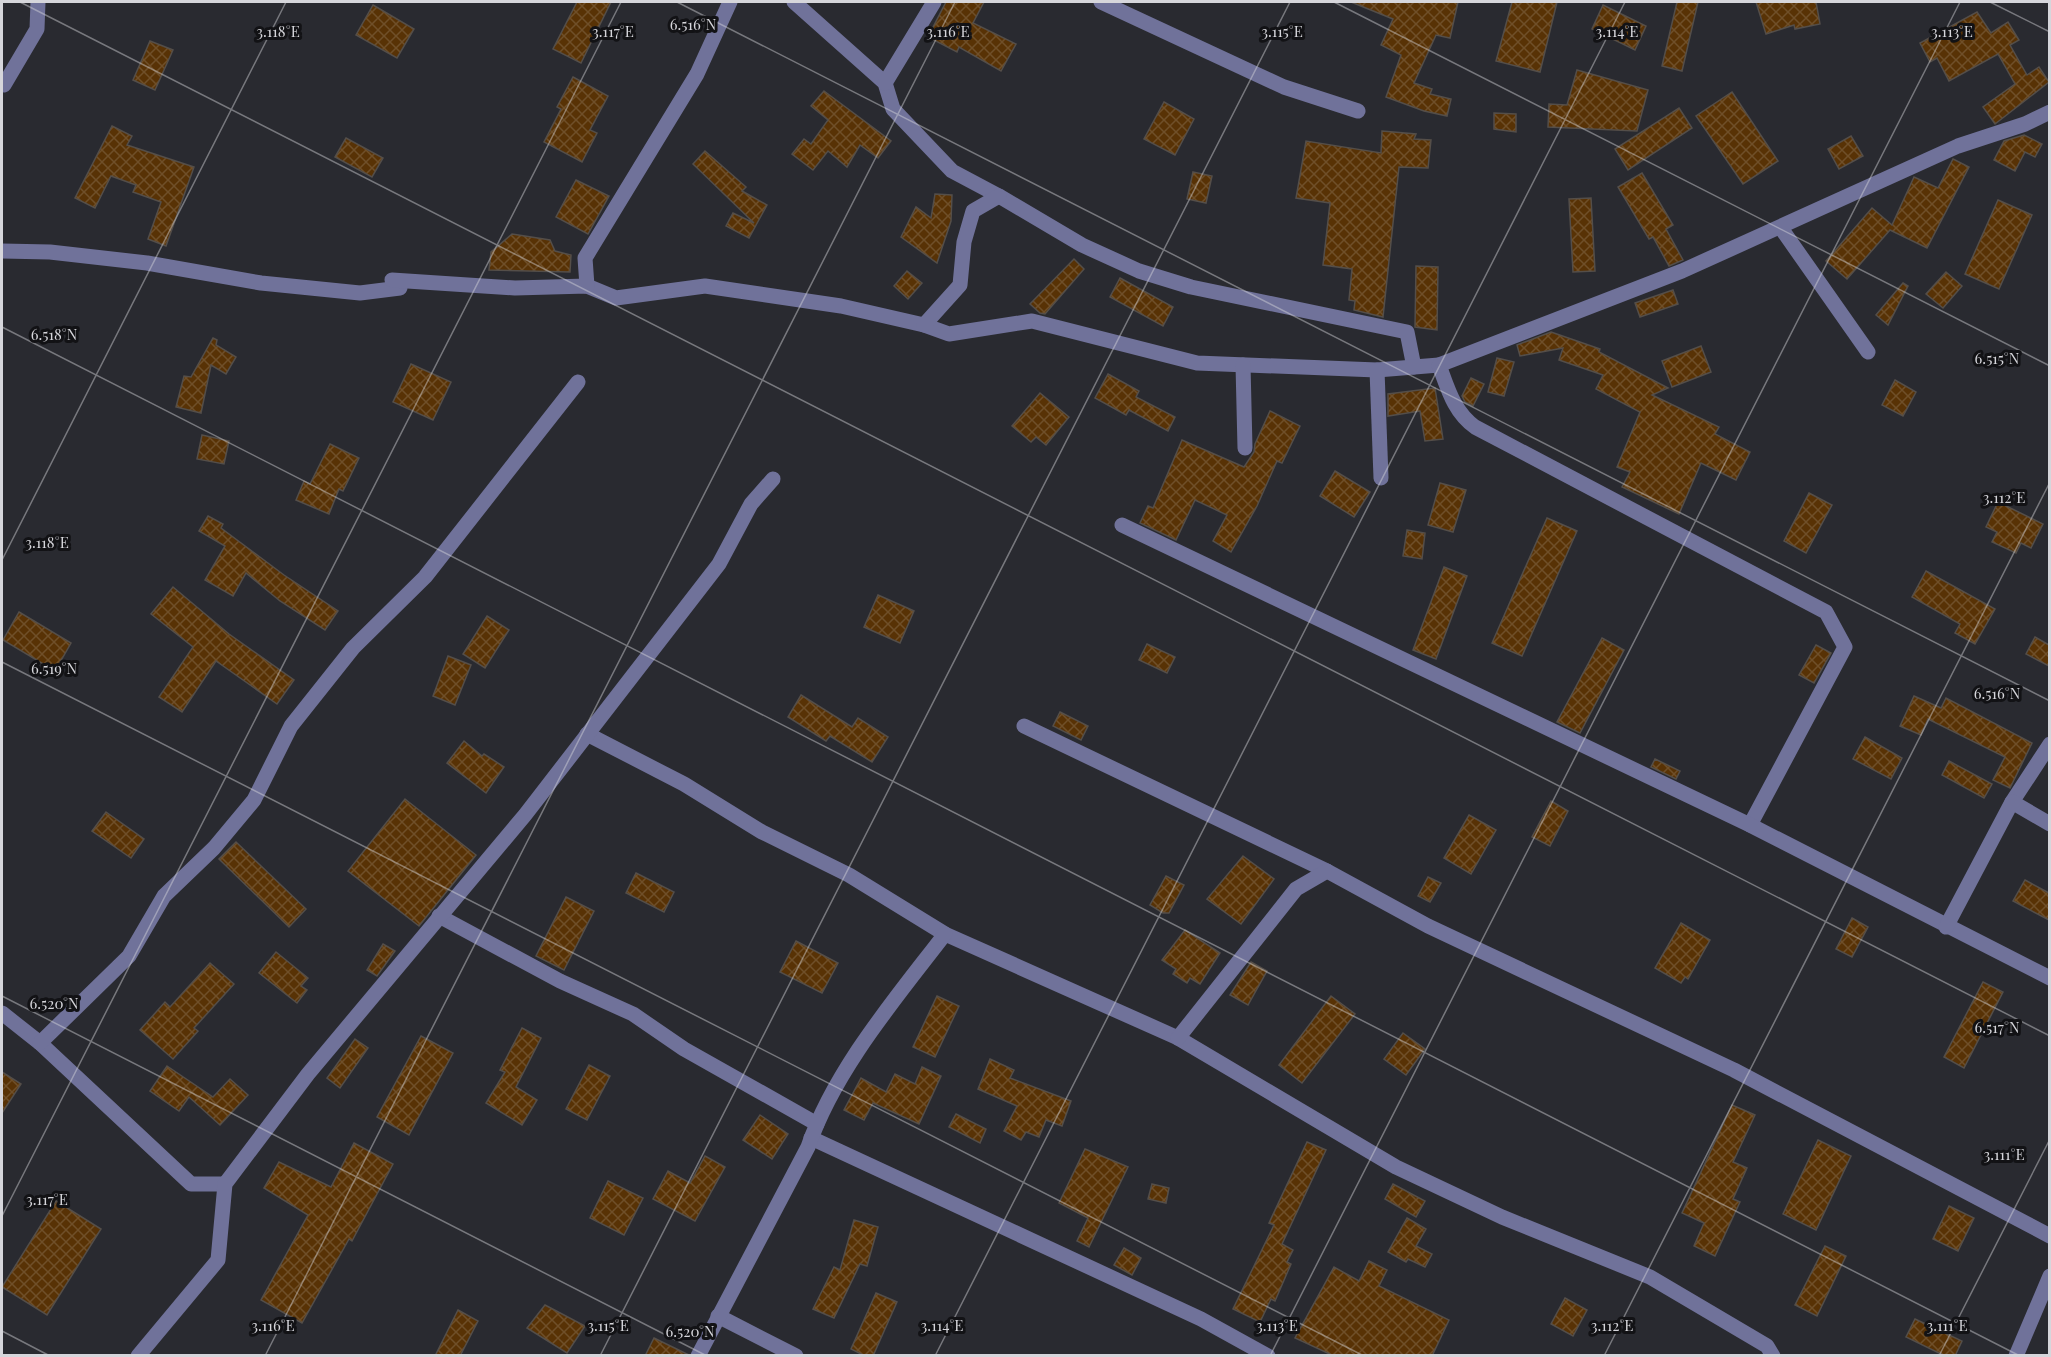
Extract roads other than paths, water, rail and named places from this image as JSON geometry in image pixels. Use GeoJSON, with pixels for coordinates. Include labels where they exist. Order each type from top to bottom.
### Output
{"type":"FeatureCollection","features":[{"type":"Feature","properties":{"kind":"street"},"geometry":{"type":"LineString","coordinates":[[4,85],[37,28],[38,2]]}},
{"type":"Feature","properties":{"kind":"street"},"geometry":{"type":"LineString","coordinates":[[587,286],[585,258],[697,75],[730,2]]}},
{"type":"Feature","properties":{"kind":"street"},"geometry":{"type":"LineString","coordinates":[[794,2],[885,83],[893,109],[952,171],[1082,245],[1139,271],[1191,287],[1262,304],[1407,332],[1414,367]]}},
{"type":"Feature","properties":{"kind":"street"},"geometry":{"type":"LineString","coordinates":[[885,83],[934,2]]}},
{"type":"Feature","properties":{"kind":"street"},"geometry":{"type":"LineString","coordinates":[[1101,2],[1284,87],[1358,111]]}},
{"type":"Feature","properties":{"kind":"street"},"geometry":{"type":"LineString","coordinates":[[5,256],[50,252],[147,263],[261,283],[360,293],[396,284],[514,288],[587,286],[616,298],[705,286],[841,306],[924,325],[949,334],[1032,321],[1197,363],[1377,370],[1439,364],[1682,271],[1958,146],[2025,124],[2049,112]]}},
{"type":"Feature","properties":{"kind":"street"},"geometry":{"type":"LineString","coordinates":[[924,325],[960,285],[964,242],[973,211],[999,196]]}},
{"type":"Feature","properties":{"kind":"street"},"geometry":{"type":"LineString","coordinates":[[1781,228],[1868,352]]}},
{"type":"Feature","properties":{"kind":"street"},"geometry":{"type":"LineString","coordinates":[[1439,364],[1452,401],[1463,419],[1475,428],[1826,612],[1845,647],[1750,825]]}},
{"type":"Feature","properties":{"kind":"street"},"geometry":{"type":"LineString","coordinates":[[1243,365],[1245,448]]}},
{"type":"Feature","properties":{"kind":"street"},"geometry":{"type":"LineString","coordinates":[[1377,370],[1380,478]]}},
{"type":"Feature","properties":{"kind":"street"},"geometry":{"type":"LineString","coordinates":[[40,1043],[129,956],[164,896],[214,848],[254,800],[291,726],[353,648],[425,577],[578,382]]}},
{"type":"Feature","properties":{"kind":"street"},"geometry":{"type":"LineString","coordinates":[[138,1356],[218,1260],[225,1184],[308,1074],[525,815],[719,564],[751,504],[774,478]]}},
{"type":"Feature","properties":{"kind":"street"},"geometry":{"type":"LineString","coordinates":[[1122,525],[1750,825],[2049,978]]}},
{"type":"Feature","properties":{"kind":"street"},"geometry":{"type":"LineString","coordinates":[[1024,726],[1327,871],[1428,926],[1734,1070],[2049,1236]]}},
{"type":"Feature","properties":{"kind":"street"},"geometry":{"type":"LineString","coordinates":[[587,734],[684,784],[762,832],[849,875],[945,934],[1178,1038],[1396,1167],[1502,1217],[1650,1277],[1767,1346],[1773,1356]]}},
{"type":"Feature","properties":{"kind":"street"},"geometry":{"type":"LineString","coordinates":[[1946,927],[2012,802],[2049,744]]}},
{"type":"Feature","properties":{"kind":"street"},"geometry":{"type":"LineString","coordinates":[[2012,802],[2049,824]]}},
{"type":"Feature","properties":{"kind":"street"},"geometry":{"type":"LineString","coordinates":[[1178,1038],[1296,889],[1327,871]]}},
{"type":"Feature","properties":{"kind":"street"},"geometry":{"type":"LineString","coordinates":[[439,916],[560,981],[633,1014],[814,1131],[1201,1319],[1268,1356]]}},
{"type":"Feature","properties":{"kind":"street"},"geometry":{"type":"LineString","coordinates":[[698,1356],[814,1131],[870,1032],[945,934]]}},
{"type":"Feature","properties":{"kind":"street"},"geometry":{"type":"LineString","coordinates":[[2,1013],[40,1043],[191,1184],[225,1184]]}},
{"type":"Feature","properties":{"kind":"street"},"geometry":{"type":"LineString","coordinates":[[2016,1356],[2049,1276]]}},
{"type":"Feature","properties":{"kind":"street"},"geometry":{"type":"LineString","coordinates":[[718,1316],[796,1356]]}}]}
